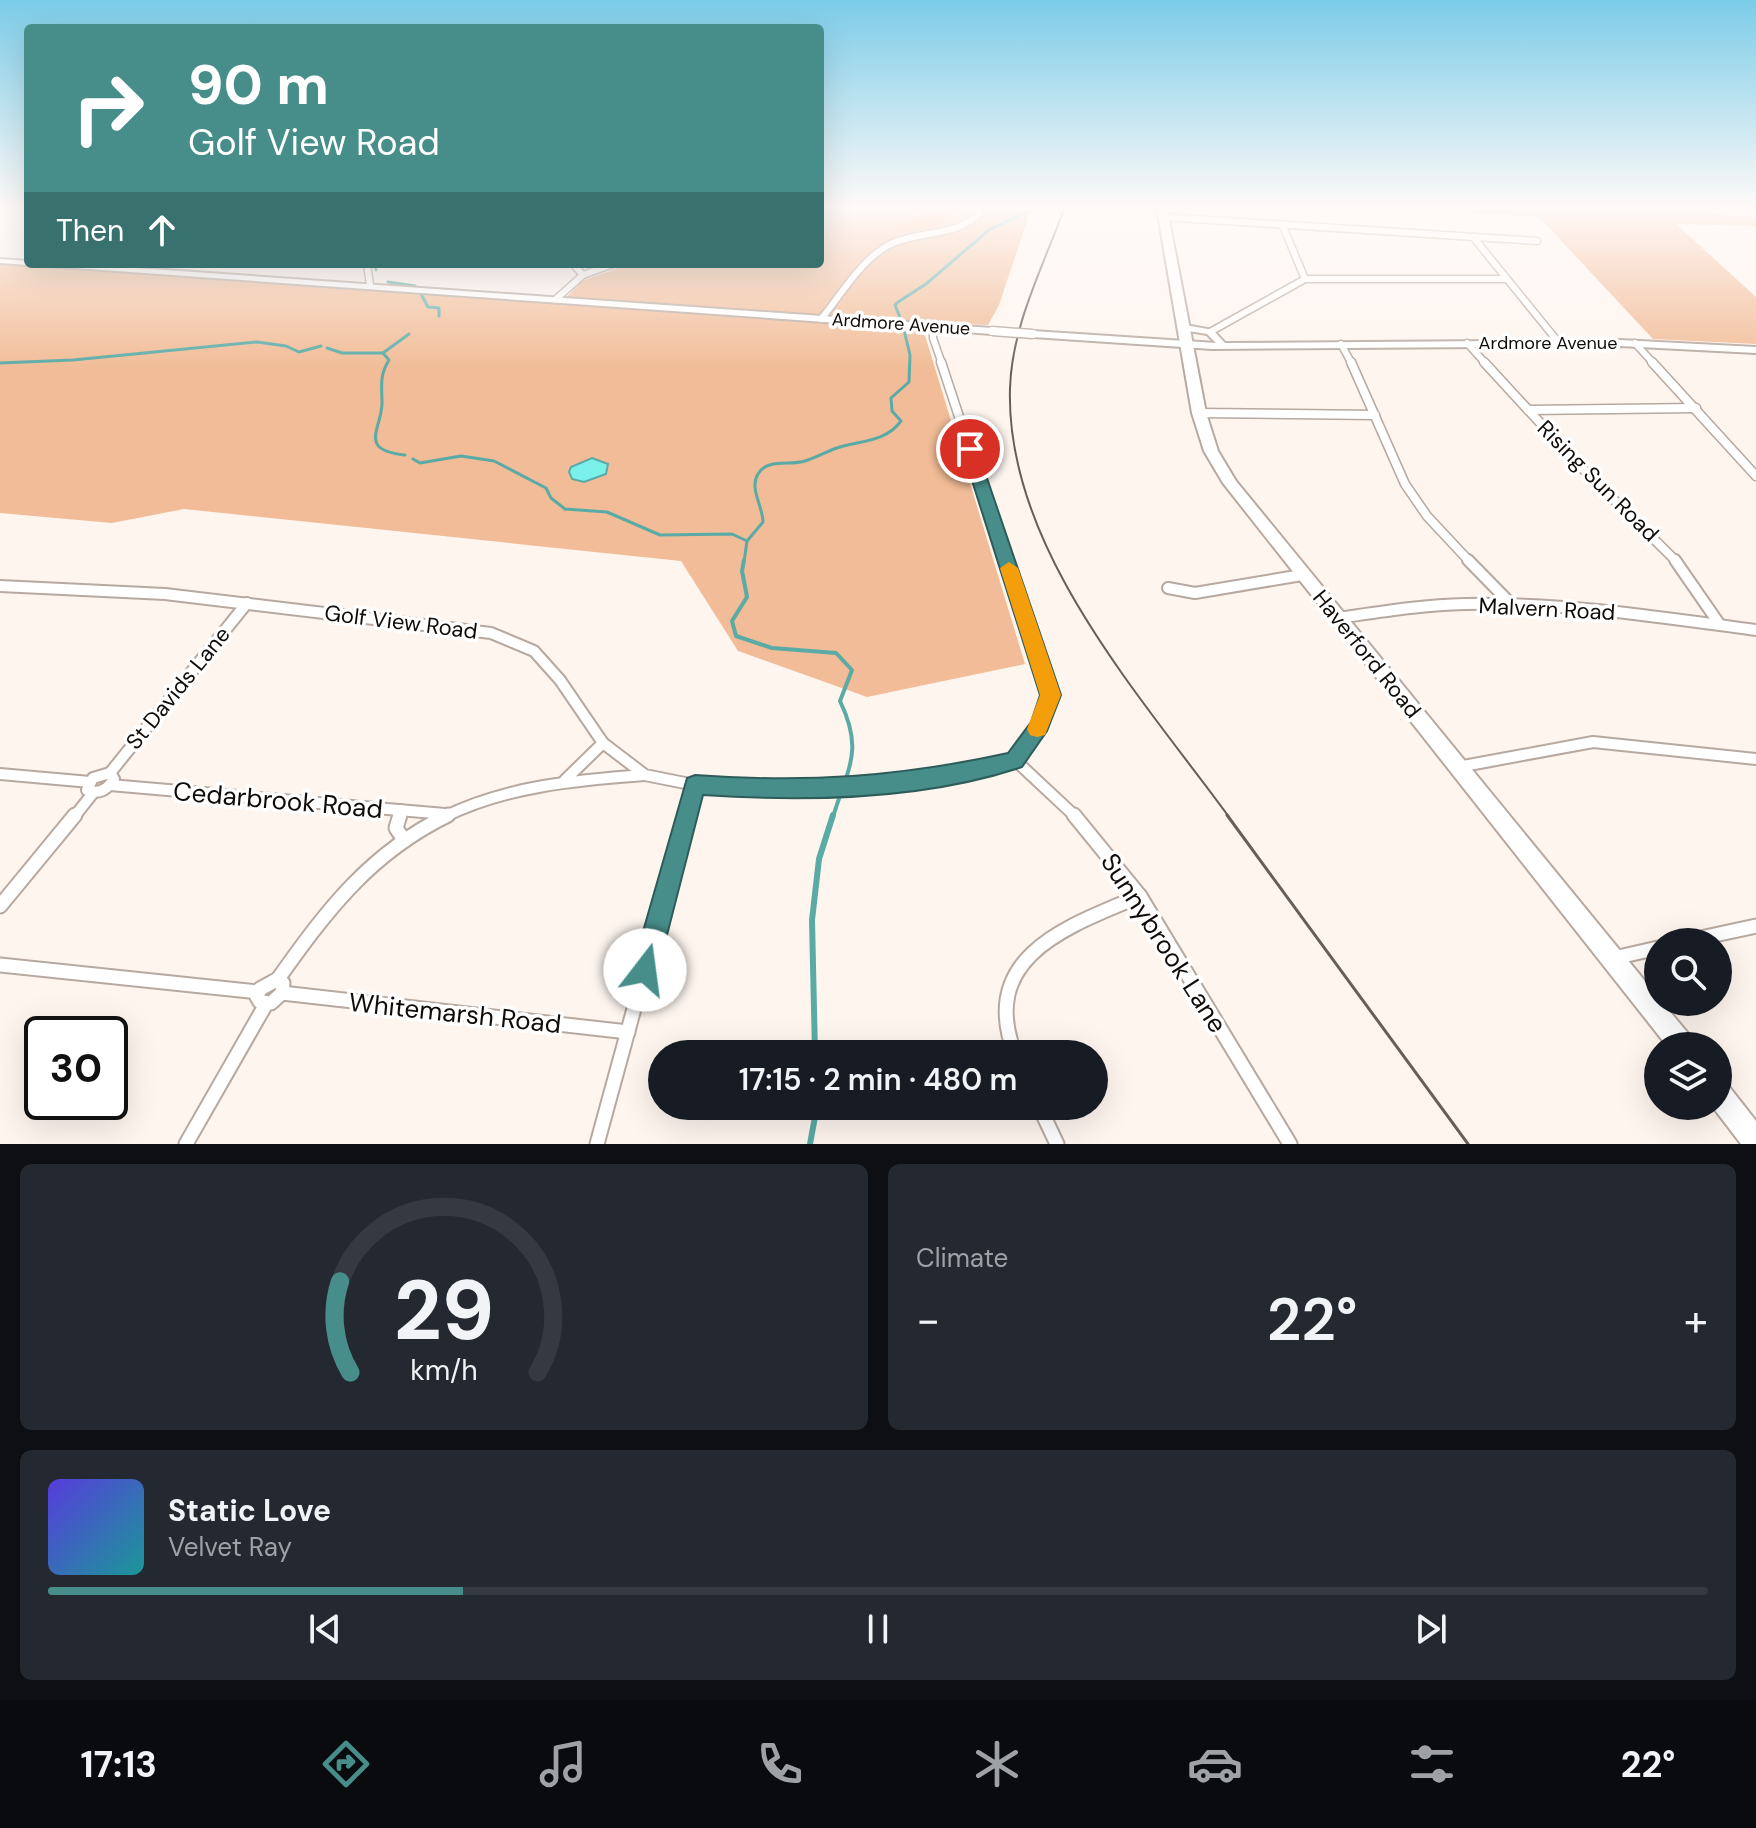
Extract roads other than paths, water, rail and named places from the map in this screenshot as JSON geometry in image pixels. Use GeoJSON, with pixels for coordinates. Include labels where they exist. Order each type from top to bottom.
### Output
{"type":"FeatureCollection","features":[{"type":"Feature","properties":{"kind":"main road","name":"Haverford Road"},"geometry":{"type":"LineString","coordinates":[[1172,262],[1199,413],[1211,451],[1230,483],[1671,1032]]}},
{"type":"Feature","properties":{"kind":"main road"},"geometry":{"type":"LineString","coordinates":[[1732,1111],[1756,1142]]}},
{"type":"Feature","properties":{"kind":"street"},"geometry":{"type":"LineString","coordinates":[[821,319],[870,262]]}},
{"type":"Feature","properties":{"kind":"street"},"geometry":{"type":"LineString","coordinates":[[1298,262],[1305,279]]}},
{"type":"Feature","properties":{"kind":"street"},"geometry":{"type":"LineString","coordinates":[[1492,262],[1559,343]]}},
{"type":"Feature","properties":{"kind":"street","name":"Ardmore Avenue"},"geometry":{"type":"LineString","coordinates":[[116,268],[1188,345],[1635,343],[1756,350]]}},
{"type":"Feature","properties":{"kind":"street"},"geometry":{"type":"LineString","coordinates":[[368,268],[370,285]]}},
{"type":"Feature","properties":{"kind":"street"},"geometry":{"type":"LineString","coordinates":[[577,268],[583,275]]}},
{"type":"Feature","properties":{"kind":"street"},"geometry":{"type":"LineString","coordinates":[[556,299],[583,275],[602,268]]}},
{"type":"Feature","properties":{"kind":"street"},"geometry":{"type":"LineString","coordinates":[[1210,332],[1305,279],[1505,279]]}},
{"type":"Feature","properties":{"kind":"street"},"geometry":{"type":"LineString","coordinates":[[933,327],[933,338],[1051,695],[1040,725],[1015,760]]}},
{"type":"Feature","properties":{"kind":"street"},"geometry":{"type":"LineString","coordinates":[[1185,328],[1210,332],[1222,345]]}},
{"type":"Feature","properties":{"kind":"street","name":"Rising Sun Road"},"geometry":{"type":"LineString","coordinates":[[1467,343],[1579,465],[1670,552],[1720,625]]}},
{"type":"Feature","properties":{"kind":"street"},"geometry":{"type":"LineString","coordinates":[[1635,343],[1756,476]]}},
{"type":"Feature","properties":{"kind":"street"},"geometry":{"type":"LineString","coordinates":[[1341,344],[1362,380],[1405,486],[1441,532],[1482,570],[1511,604]]}},
{"type":"Feature","properties":{"kind":"street"},"geometry":{"type":"LineString","coordinates":[[1528,410],[1696,408]]}},
{"type":"Feature","properties":{"kind":"street"},"geometry":{"type":"LineString","coordinates":[[1199,413],[1375,415]]}},
{"type":"Feature","properties":{"kind":"street"},"geometry":{"type":"LineString","coordinates":[[1168,588],[1195,593],[1302,575]]}},
{"type":"Feature","properties":{"kind":"street","name":"Golf View Road"},"geometry":{"type":"LineString","coordinates":[[0,586],[165,594],[491,633],[534,651],[560,680],[603,743],[645,775],[695,785],[761,789],[838,787],[934,779],[1015,760]]}},
{"type":"Feature","properties":{"kind":"street","name":"St Davids Lane"},"geometry":{"type":"LineString","coordinates":[[110,779],[247,603]]}},
{"type":"Feature","properties":{"kind":"street","name":"Malvern Road"},"geometry":{"type":"LineString","coordinates":[[1338,618],[1422,606],[1511,604],[1587,608],[1756,630]]}},
{"type":"Feature","properties":{"kind":"street"},"geometry":{"type":"LineString","coordinates":[[1458,767],[1593,742],[1756,759]]}},
{"type":"Feature","properties":{"kind":"street"},"geometry":{"type":"LineString","coordinates":[[565,780],[603,743]]}},
{"type":"Feature","properties":{"kind":"street","name":"Sunnybrook Lane"},"geometry":{"type":"LineString","coordinates":[[1015,760],[1067,807],[1103,847],[1140,896],[1290,1144]]}},
{"type":"Feature","properties":{"kind":"street"},"geometry":{"type":"LineString","coordinates":[[0,774],[91,787]]}},
{"type":"Feature","properties":{"kind":"street"},"geometry":{"type":"LineString","coordinates":[[186,1144],[262,998],[280,986],[316,923],[359,875],[404,840],[445,814],[508,792],[565,780],[645,775]]}},
{"type":"Feature","properties":{"kind":"street"},"geometry":{"type":"LineString","coordinates":[[0,906],[91,787],[110,779]]}},
{"type":"Feature","properties":{"kind":"street","name":"Cedarbrook Road"},"geometry":{"type":"LineString","coordinates":[[110,779],[445,814]]}},
{"type":"Feature","properties":{"kind":"street"},"geometry":{"type":"LineString","coordinates":[[597,1144],[695,785]]}},
{"type":"Feature","properties":{"kind":"street"},"geometry":{"type":"LineString","coordinates":[[401,810],[396,828],[404,840]]}},
{"type":"Feature","properties":{"kind":"street"},"geometry":{"type":"LineString","coordinates":[[1010,1040],[1005,1005],[1015,972],[1031,949],[1056,933],[1140,896]]}},
{"type":"Feature","properties":{"kind":"street"},"geometry":{"type":"LineString","coordinates":[[1732,931],[1756,926]]}},
{"type":"Feature","properties":{"kind":"street"},"geometry":{"type":"LineString","coordinates":[[1614,958],[1644,951]]}},
{"type":"Feature","properties":{"kind":"street"},"geometry":{"type":"LineString","coordinates":[[0,965],[262,998]]}},
{"type":"Feature","properties":{"kind":"street","name":"Whitemarsh Road"},"geometry":{"type":"LineString","coordinates":[[280,986],[628,1032]]}},
{"type":"Feature","properties":{"kind":"street"},"geometry":{"type":"LineString","coordinates":[[1046,1120],[1057,1144]]}},
{"type":"Feature","properties":{"kind":"water"},"geometry":{"type":"Polygon","coordinates":[[[592,458],[608,464],[606,474],[584,482],[572,479],[569,472],[571,467],[592,458]]]}},
{"type":"Feature","properties":{"kind":"waterway"},"geometry":{"type":"LineString","coordinates":[[901,320],[895,305],[951,262]]}},
{"type":"Feature","properties":{"kind":"waterway"},"geometry":{"type":"LineString","coordinates":[[388,282],[415,286]]}},
{"type":"Feature","properties":{"kind":"waterway"},"geometry":{"type":"LineString","coordinates":[[420,292],[428,307],[439,308],[439,316]]}},
{"type":"Feature","properties":{"kind":"waterway"},"geometry":{"type":"LineString","coordinates":[[747,541],[763,522],[755,485],[762,469],[773,464],[805,461],[834,449],[879,438],[901,421],[892,411],[891,398],[909,382],[910,355],[904,330]]}},
{"type":"Feature","properties":{"kind":"waterway"},"geometry":{"type":"LineString","coordinates":[[383,353],[409,334]]}},
{"type":"Feature","properties":{"kind":"waterway"},"geometry":{"type":"LineString","coordinates":[[0,363],[73,360],[257,342],[286,346],[299,352],[321,346]]}},
{"type":"Feature","properties":{"kind":"waterway"},"geometry":{"type":"LineString","coordinates":[[327,348],[342,353],[383,353]]}},
{"type":"Feature","properties":{"kind":"waterway"},"geometry":{"type":"LineString","coordinates":[[383,353],[389,360],[382,376],[377,444],[381,449],[405,455]]}},
{"type":"Feature","properties":{"kind":"waterway"},"geometry":{"type":"LineString","coordinates":[[413,459],[420,463],[461,456],[494,461],[546,488],[551,498],[565,509],[607,512],[660,535],[732,534],[747,541]]}},
{"type":"Feature","properties":{"kind":"waterway"},"geometry":{"type":"LineString","coordinates":[[744,562],[747,541]]}},
{"type":"Feature","properties":{"kind":"waterway"},"geometry":{"type":"LineString","coordinates":[[744,560],[742,571],[747,597],[732,621],[736,636],[772,648],[836,653],[852,670],[840,701],[851,733],[851,759],[833,817]]}},
{"type":"Feature","properties":{"kind":"waterway"},"geometry":{"type":"LineString","coordinates":[[815,1040],[812,920],[819,859],[833,815]]}},
{"type":"Feature","properties":{"kind":"waterway"},"geometry":{"type":"LineString","coordinates":[[810,1144],[814,1120]]}},
{"type":"Feature","properties":{"kind":"tram line"},"geometry":{"type":"LineString","coordinates":[[1043,262],[1022,319],[1010,388],[1014,447],[1030,505],[1054,561],[1084,616],[1119,670],[1229,817]]}},
{"type":"Feature","properties":{"kind":"tram line"},"geometry":{"type":"LineString","coordinates":[[1227,815],[1468,1144]]}}]}
